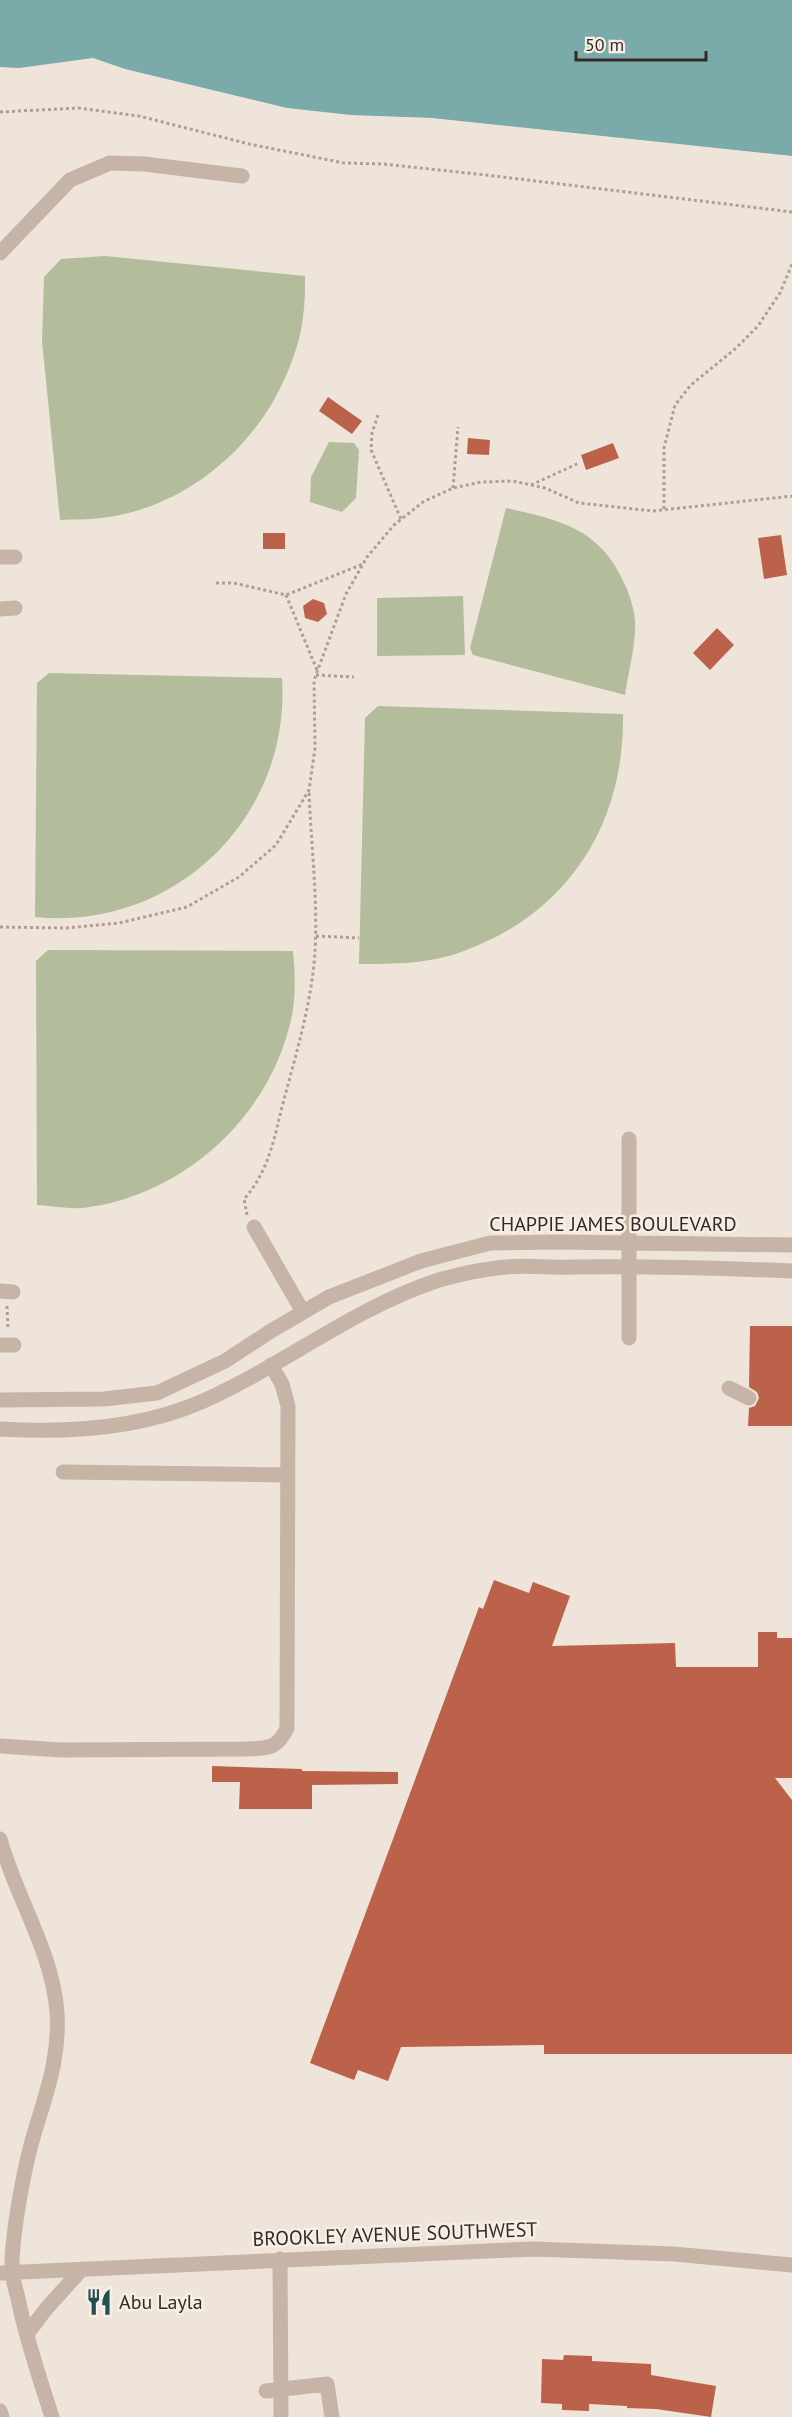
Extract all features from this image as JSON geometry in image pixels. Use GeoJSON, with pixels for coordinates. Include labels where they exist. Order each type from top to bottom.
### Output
{"type":"FeatureCollection","features":[{"type":"Feature","properties":{"kind":"street"},"geometry":{"type":"LineString","coordinates":[[0,254],[70,180],[110,163],[144,164],[242,176]]}},
{"type":"Feature","properties":{"kind":"street"},"geometry":{"type":"LineString","coordinates":[[629,1139],[629,1338]]}},
{"type":"Feature","properties":{"kind":"street"},"geometry":{"type":"LineString","coordinates":[[254,1227],[303,1312]]}},
{"type":"Feature","properties":{"kind":"street","name":"CHAPPIE JAMES BOULEVARD"},"geometry":{"type":"LineString","coordinates":[[0,1400],[104,1399],[157,1394],[225,1361],[329,1297],[421,1261],[490,1243],[792,1245]]}},
{"type":"Feature","properties":{"kind":"street"},"geometry":{"type":"LineString","coordinates":[[0,1430],[95,1428],[151,1418],[200,1403],[376,1306],[439,1280],[498,1267],[630,1266],[792,1271]]}},
{"type":"Feature","properties":{"kind":"street"},"geometry":{"type":"LineString","coordinates":[[0,1746],[61,1750],[245,1749],[270,1748],[282,1739],[287,1728],[288,1406],[282,1384],[271,1365]]}},
{"type":"Feature","properties":{"kind":"street"},"geometry":{"type":"LineString","coordinates":[[729,1388],[749,1398]]}},
{"type":"Feature","properties":{"kind":"street"},"geometry":{"type":"LineString","coordinates":[[63,1472],[287,1475]]}},
{"type":"Feature","properties":{"kind":"street"},"geometry":{"type":"LineString","coordinates":[[0,1839],[6,1863],[44,1953],[57,2012],[54,2073],[32,2144],[6,2273],[52,2417]]}},
{"type":"Feature","properties":{"kind":"street","name":"BROOKLEY AVENUE SOUTHWEST"},"geometry":{"type":"LineString","coordinates":[[6,2273],[533,2249],[674,2254],[792,2265]]}},
{"type":"Feature","properties":{"kind":"street"},"geometry":{"type":"LineString","coordinates":[[280,2259],[273,2390],[281,2417]]}},
{"type":"Feature","properties":{"kind":"street"},"geometry":{"type":"LineString","coordinates":[[27,2334],[82,2269]]}},
{"type":"Feature","properties":{"kind":"street"},"geometry":{"type":"LineString","coordinates":[[273,2390],[327,2384],[332,2417]]}},
{"type":"Feature","properties":{"kind":"street"},"geometry":{"type":"LineString","coordinates":[[0,2411],[2,2417]]}},
{"type":"Feature","properties":{"kind":"path"},"geometry":{"type":"LineString","coordinates":[[0,112],[78,108],[139,116],[249,144],[344,163],[383,164],[486,174],[792,212]]}},
{"type":"Feature","properties":{"kind":"path"},"geometry":{"type":"LineString","coordinates":[[664,509],[664,448],[675,405],[691,385],[735,349],[758,326],[780,293],[792,264]]}},
{"type":"Feature","properties":{"kind":"path"},"geometry":{"type":"LineString","coordinates":[[378,415],[372,433],[370,450],[401,519]]}},
{"type":"Feature","properties":{"kind":"path"},"geometry":{"type":"LineString","coordinates":[[453,488],[458,427]]}},
{"type":"Feature","properties":{"kind":"path"},"geometry":{"type":"LineString","coordinates":[[531,485],[579,463]]}},
{"type":"Feature","properties":{"kind":"path"},"geometry":{"type":"LineString","coordinates":[[254,1227],[246,1214],[244,1199],[256,1186],[271,1155],[308,1002],[316,936],[317,907],[309,790],[315,748],[314,681],[346,594],[364,564],[394,525],[423,502],[453,488],[481,482],[513,481],[545,488],[579,503],[653,511],[792,496]]}},
{"type":"Feature","properties":{"kind":"path"},"geometry":{"type":"LineString","coordinates":[[216,583],[234,583],[285,595],[364,564]]}},
{"type":"Feature","properties":{"kind":"path"},"geometry":{"type":"LineString","coordinates":[[285,595],[317,672]]}},
{"type":"Feature","properties":{"kind":"path"},"geometry":{"type":"LineString","coordinates":[[317,672],[354,677]]}},
{"type":"Feature","properties":{"kind":"path"},"geometry":{"type":"LineString","coordinates":[[0,927],[67,928],[119,923],[188,907],[239,877],[276,845],[309,790]]}},
{"type":"Feature","properties":{"kind":"path"},"geometry":{"type":"LineString","coordinates":[[316,936],[359,938]]}},
{"type":"Feature","properties":{"kind":"path"},"geometry":{"type":"LineString","coordinates":[[7,1296],[7,1341]]}},
{"type":"Feature","properties":{"kind":"green space"},"geometry":{"type":"Polygon","coordinates":[[[105,256],[305,276],[305,302],[301,328],[293,359],[275,398],[260,421],[224,462],[202,479],[154,505],[101,518],[60,520],[42,341],[44,277],[61,259],[105,256]]]}},
{"type":"Feature","properties":{"kind":"green space"},"geometry":{"type":"Polygon","coordinates":[[[329,442],[354,443],[359,450],[356,498],[342,512],[310,502],[311,477],[329,442]]]}},
{"type":"Feature","properties":{"kind":"green space"},"geometry":{"type":"Polygon","coordinates":[[[506,508],[545,517],[578,530],[605,552],[616,567],[628,593],[635,619],[625,695],[473,655],[470,648],[506,508]]]}},
{"type":"Feature","properties":{"kind":"green space"},"geometry":{"type":"Polygon","coordinates":[[[463,596],[465,655],[377,656],[377,598],[463,596]]]}},
{"type":"Feature","properties":{"kind":"green space"},"geometry":{"type":"Polygon","coordinates":[[[49,673],[282,678],[280,729],[267,776],[245,818],[214,855],[177,884],[134,905],[86,916],[35,917],[37,683],[49,673]]]}},
{"type":"Feature","properties":{"kind":"green space"},"geometry":{"type":"Polygon","coordinates":[[[378,706],[623,714],[621,754],[614,792],[601,827],[583,860],[561,888],[533,913],[501,934],[464,951],[438,959],[359,964],[365,718],[378,706]]]}},
{"type":"Feature","properties":{"kind":"green space"},"geometry":{"type":"Polygon","coordinates":[[[48,950],[293,951],[295,983],[292,1015],[281,1052],[265,1086],[244,1117],[218,1144],[188,1168],[155,1187],[120,1200],[83,1208],[37,1205],[36,961],[48,950]]]}},
{"type":"Feature","properties":{"kind":"water"},"geometry":{"type":"Polygon","coordinates":[[[0,0],[792,0],[792,156],[432,118],[351,115],[287,108],[125,69],[93,58],[19,68],[0,67],[0,0]]]}},
{"type":"Feature","properties":{"kind":"building"},"geometry":{"type":"Polygon","coordinates":[[[328,397],[362,421],[352,434],[319,411],[328,397]]]}},
{"type":"Feature","properties":{"kind":"building"},"geometry":{"type":"Polygon","coordinates":[[[468,438],[490,440],[489,455],[467,454],[468,438]]]}},
{"type":"Feature","properties":{"kind":"building"},"geometry":{"type":"Polygon","coordinates":[[[613,443],[619,458],[586,470],[581,455],[613,443]]]}},
{"type":"Feature","properties":{"kind":"building"},"geometry":{"type":"Polygon","coordinates":[[[263,533],[285,533],[285,549],[263,549],[263,533]]]}},
{"type":"Feature","properties":{"kind":"building"},"geometry":{"type":"Polygon","coordinates":[[[781,535],[787,575],[764,579],[758,538],[781,535]]]}},
{"type":"Feature","properties":{"kind":"building"},"geometry":{"type":"Polygon","coordinates":[[[313,599],[324,603],[327,614],[318,622],[305,618],[303,606],[313,599]]]}},
{"type":"Feature","properties":{"kind":"building"},"geometry":{"type":"Polygon","coordinates":[[[717,628],[734,645],[710,670],[693,653],[717,628]]]}},
{"type":"Feature","properties":{"kind":"building"},"geometry":{"type":"Polygon","coordinates":[[[750,1326],[792,1326],[792,1426],[748,1426],[749,1408],[755,1406],[759,1398],[757,1392],[749,1387],[750,1326]]]}},
{"type":"Feature","properties":{"kind":"building"},"geometry":{"type":"Polygon","coordinates":[[[494,1580],[529,1593],[533,1582],[570,1596],[552,1646],[675,1643],[676,1667],[758,1667],[758,1632],[777,1632],[777,1638],[792,1638],[792,1778],[775,1778],[792,1800],[792,2054],[544,2054],[544,2045],[401,2047],[388,2081],[358,2070],[354,2080],[310,2063],[479,1607],[483,1609],[494,1580]]]}},
{"type":"Feature","properties":{"kind":"building"},"geometry":{"type":"Polygon","coordinates":[[[212,1766],[302,1769],[302,1771],[398,1772],[398,1784],[312,1785],[312,1809],[239,1809],[240,1782],[212,1782],[212,1766]]]}},
{"type":"Feature","properties":{"kind":"building"},"geometry":{"type":"Polygon","coordinates":[[[564,2355],[592,2356],[592,2361],[651,2364],[651,2375],[716,2386],[711,2417],[656,2409],[589,2404],[589,2411],[562,2410],[562,2404],[541,2403],[542,2359],[563,2360],[564,2355]]]}},
{"type":"Feature","properties":{"kind":"place","name":"Abu Layla"},"geometry":{"type":"Point","coordinates":[99,2302]}}]}
